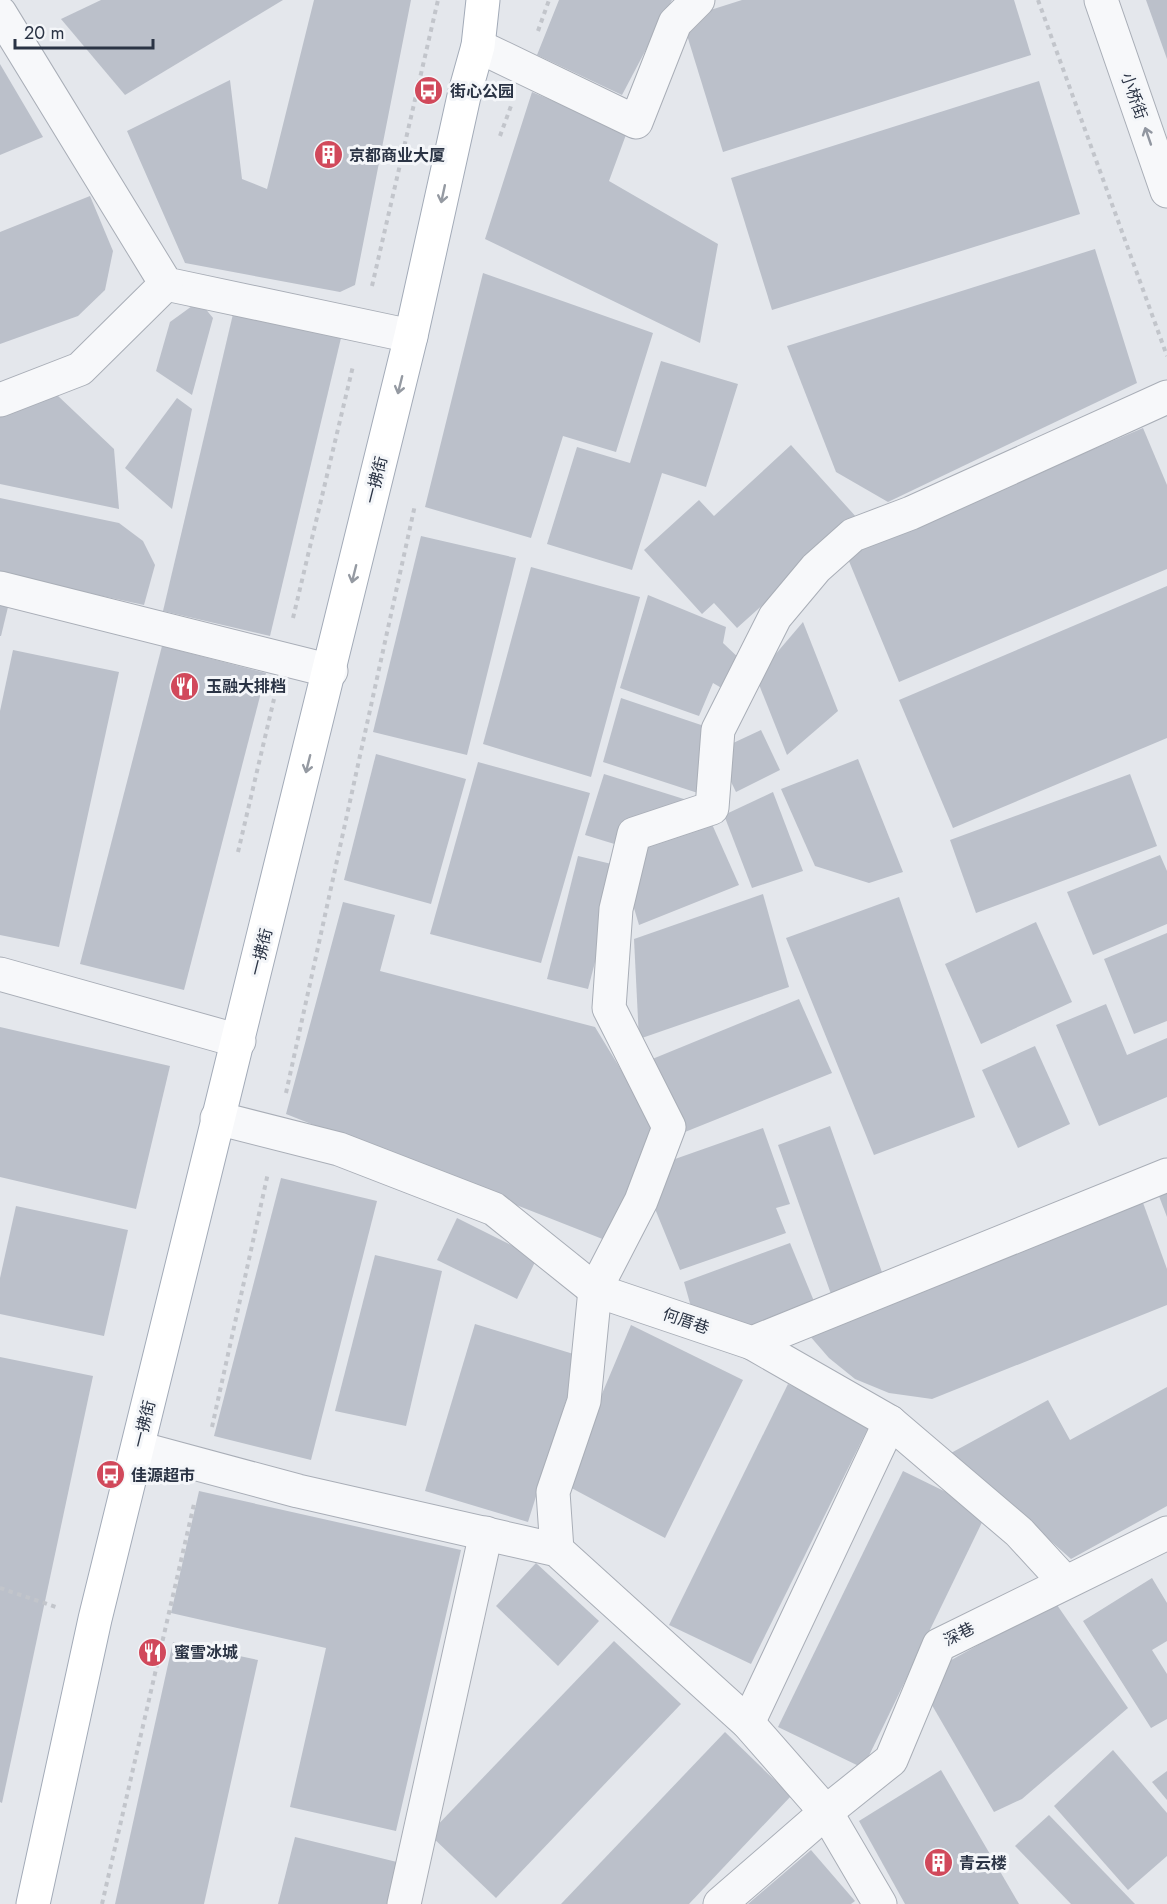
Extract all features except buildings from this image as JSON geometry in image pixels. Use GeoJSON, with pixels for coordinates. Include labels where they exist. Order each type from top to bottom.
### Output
{"type":"FeatureCollection","features":[{"type":"Feature","properties":{"kind":"main road","name":"一拂街"},"geometry":{"type":"LineString","coordinates":[[33,1904],[95,1619],[331,671],[411,336],[464,96],[478,46],[483,0]]}},
{"type":"Feature","properties":{"kind":"street"},"geometry":{"type":"LineString","coordinates":[[478,46],[636,122],[675,24],[698,0]]}},
{"type":"Feature","properties":{"kind":"street","name":"小桥街"},"geometry":{"type":"LineString","coordinates":[[1101,0],[1167,191]]}},
{"type":"Feature","properties":{"kind":"street"},"geometry":{"type":"LineString","coordinates":[[0,13],[166,284],[411,336]]}},
{"type":"Feature","properties":{"kind":"street"},"geometry":{"type":"LineString","coordinates":[[0,400],[80,369],[166,284]]}},
{"type":"Feature","properties":{"kind":"street"},"geometry":{"type":"LineString","coordinates":[[557,1550],[553,1492],[584,1401],[595,1290],[641,1201],[669,1127],[609,1008],[616,909],[634,834],[712,808],[718,730],[775,617],[816,568],[853,535],[911,513],[1167,397]]}},
{"type":"Feature","properties":{"kind":"street"},"geometry":{"type":"LineString","coordinates":[[0,588],[331,671]]}},
{"type":"Feature","properties":{"kind":"street"},"geometry":{"type":"LineString","coordinates":[[0,974],[239,1041]]}},
{"type":"Feature","properties":{"kind":"street","name":"何厝巷"},"geometry":{"type":"LineString","coordinates":[[218,1118],[339,1149],[494,1209],[595,1290],[752,1343],[890,1422],[1019,1532],[1065,1581]]}},
{"type":"Feature","properties":{"kind":"street"},"geometry":{"type":"LineString","coordinates":[[752,1343],[1167,1175]]}},
{"type":"Feature","properties":{"kind":"street"},"geometry":{"type":"LineString","coordinates":[[748,1723],[890,1422]]}},
{"type":"Feature","properties":{"kind":"street"},"geometry":{"type":"LineString","coordinates":[[138,1448],[298,1491],[557,1550],[748,1723],[826,1812],[880,1904]]}},
{"type":"Feature","properties":{"kind":"street"},"geometry":{"type":"LineString","coordinates":[[404,1904],[486,1533]]}},
{"type":"Feature","properties":{"kind":"street","name":"深巷"},"geometry":{"type":"LineString","coordinates":[[720,1904],[826,1812],[891,1760],[939,1645],[1065,1581],[1167,1533]]}},
{"type":"Feature","properties":{"kind":"path"},"geometry":{"type":"LineString","coordinates":[[497,143],[549,0]]}},
{"type":"Feature","properties":{"kind":"path"},"geometry":{"type":"LineString","coordinates":[[1038,0],[1167,356]]}},
{"type":"Feature","properties":{"kind":"path"},"geometry":{"type":"LineString","coordinates":[[102,1904],[203,1466],[415,503]]}},
{"type":"Feature","properties":{"kind":"path"},"geometry":{"type":"LineString","coordinates":[[0,1588],[95,1619]]}},
{"type":"Feature","properties":{"kind":"place","name":"街心公园"},"geometry":{"type":"Point","coordinates":[429,91]}},
{"type":"Feature","properties":{"kind":"place","name":"京都商业大厦"},"geometry":{"type":"Point","coordinates":[328,155]}},
{"type":"Feature","properties":{"kind":"place","name":"玉融大排档"},"geometry":{"type":"Point","coordinates":[185,686]}},
{"type":"Feature","properties":{"kind":"place","name":"佳源超市"},"geometry":{"type":"Point","coordinates":[110,1475]}},
{"type":"Feature","properties":{"kind":"place","name":"蜜雪冰城"},"geometry":{"type":"Point","coordinates":[153,1652]}},
{"type":"Feature","properties":{"kind":"place","name":"青云楼"},"geometry":{"type":"Point","coordinates":[938,1863]}}]}
